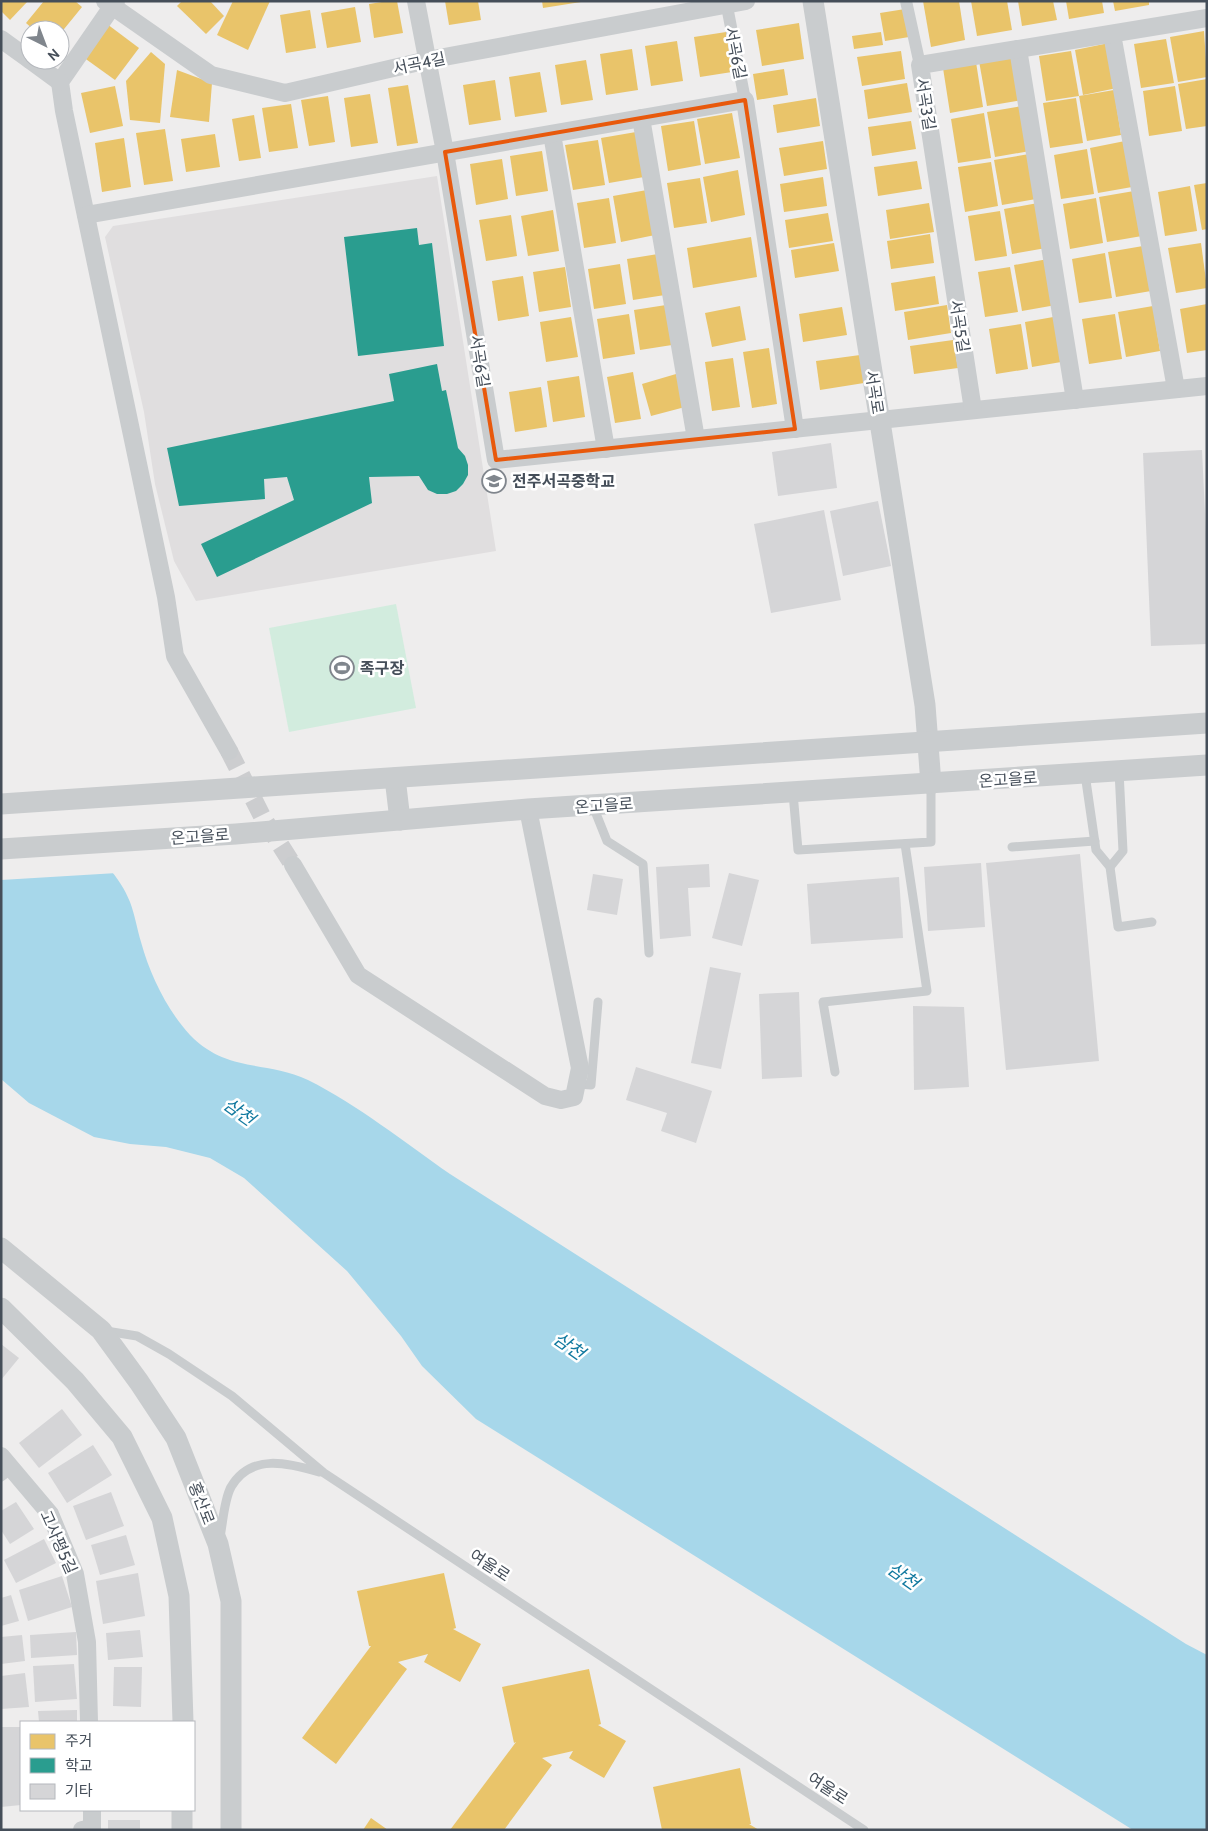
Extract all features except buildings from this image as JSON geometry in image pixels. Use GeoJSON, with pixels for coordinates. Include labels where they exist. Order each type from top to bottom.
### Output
{"type":"FeatureCollection","features":[{"type":"Feature","properties":{"kind":"street","name":"서곡6길"},"geometry":{"type":"LineString","coordinates":[[416,1],[445,152],[496,460],[880,420]]}},
{"type":"Feature","properties":{"kind":"street","name":"서곡4길"},"geometry":{"type":"LineString","coordinates":[[60,82],[111,3],[211,75],[285,93],[428,60],[746,1]]}},
{"type":"Feature","properties":{"kind":"street","name":"서곡로"},"geometry":{"type":"LineString","coordinates":[[812,1],[926,705],[931,784]]}},
{"type":"Feature","properties":{"kind":"street"},"geometry":{"type":"LineString","coordinates":[[906,1],[920,65]]}},
{"type":"Feature","properties":{"kind":"street","name":"서곡6길"},"geometry":{"type":"LineString","coordinates":[[726,4],[745,100],[795,429]]}},
{"type":"Feature","properties":{"kind":"street","name":"서곡3길"},"geometry":{"type":"LineString","coordinates":[[947,242],[920,65],[1207,18]]}},
{"type":"Feature","properties":{"kind":"street"},"geometry":{"type":"LineString","coordinates":[[1112,34],[1176,389]]}},
{"type":"Feature","properties":{"kind":"street"},"geometry":{"type":"LineString","coordinates":[[1,39],[20,53]]}},
{"type":"Feature","properties":{"kind":"street"},"geometry":{"type":"LineString","coordinates":[[1018,49],[1075,400]]}},
{"type":"Feature","properties":{"kind":"street"},"geometry":{"type":"LineString","coordinates":[[44,70],[60,82],[64,112],[166,597],[175,656],[229,751]]}},
{"type":"Feature","properties":{"kind":"street","name":"서곡6길"},"geometry":{"type":"LineString","coordinates":[[86,215],[745,100]]}},
{"type":"Feature","properties":{"kind":"street"},"geometry":{"type":"LineString","coordinates":[[641,118],[696,439]]}},
{"type":"Feature","properties":{"kind":"street"},"geometry":{"type":"LineString","coordinates":[[552,134],[606,449]]}},
{"type":"Feature","properties":{"kind":"street","name":"서곡5길"},"geometry":{"type":"LineString","coordinates":[[947,242],[973,410]]}},
{"type":"Feature","properties":{"kind":"street"},"geometry":{"type":"LineString","coordinates":[[880,420],[1207,386]]}},
{"type":"Feature","properties":{"kind":"street"},"geometry":{"type":"LineString","coordinates":[[1,804],[1207,723]]}},
{"type":"Feature","properties":{"kind":"street","name":"온고을로"},"geometry":{"type":"LineString","coordinates":[[1,849],[236,834],[593,805],[1207,765]]}},
{"type":"Feature","properties":{"kind":"street"},"geometry":{"type":"LineString","coordinates":[[394,778],[400,820]]}},
{"type":"Feature","properties":{"kind":"street"},"geometry":{"type":"LineString","coordinates":[[293,864],[358,975],[545,1096],[561,1100],[574,1097],[580,1068],[528,810]]}},
{"type":"Feature","properties":{"kind":"street","name":"홍산로"},"geometry":{"type":"LineString","coordinates":[[1,1248],[101,1330],[139,1382],[176,1438],[218,1544],[231,1601],[231,1830]]}},
{"type":"Feature","properties":{"kind":"street"},"geometry":{"type":"LineString","coordinates":[[1,1308],[75,1381],[122,1436],[162,1518],[179,1596],[183,1721]]}},
{"type":"Feature","properties":{"kind":"street","name":"고사평5길"},"geometry":{"type":"LineString","coordinates":[[5,1467],[50,1514],[75,1574],[87,1642],[89,1721]]}},
{"type":"Feature","properties":{"kind":"street"},"geometry":{"type":"LineString","coordinates":[[89,1829],[92,1811]]}},
{"type":"Feature","properties":{"kind":"street"},"geometry":{"type":"LineString","coordinates":[[182,1811],[182,1830]]}},
{"type":"Feature","properties":{"kind":"lane"},"geometry":{"type":"LineString","coordinates":[[1110,868],[1124,851],[1119,771]]}},
{"type":"Feature","properties":{"kind":"lane"},"geometry":{"type":"LineString","coordinates":[[1085,774],[1096,850],[1110,868],[1118,926],[1152,922]]}},
{"type":"Feature","properties":{"kind":"lane"},"geometry":{"type":"LineString","coordinates":[[794,793],[798,850],[905,844],[931,842],[931,784]]}},
{"type":"Feature","properties":{"kind":"lane"},"geometry":{"type":"LineString","coordinates":[[593,805],[607,841],[643,864],[649,952]]}},
{"type":"Feature","properties":{"kind":"lane"},"geometry":{"type":"LineString","coordinates":[[1012,847],[1095,841]]}},
{"type":"Feature","properties":{"kind":"lane"},"geometry":{"type":"LineString","coordinates":[[835,1072],[823,1002],[927,991],[905,844]]}},
{"type":"Feature","properties":{"kind":"lane"},"geometry":{"type":"LineString","coordinates":[[578,1084],[591,1085],[598,1002]]}},
{"type":"Feature","properties":{"kind":"lane","name":"여울로"},"geometry":{"type":"LineString","coordinates":[[101,1330],[137,1336],[169,1354],[232,1396],[324,1473],[864,1830]]}},
{"type":"Feature","properties":{"kind":"lane"},"geometry":{"type":"LineString","coordinates":[[218,1544],[230,1488],[244,1471],[266,1462],[290,1463],[324,1473]]}},
{"type":"Feature","properties":{"kind":"highlighted area"},"geometry":{"type":"Polygon","coordinates":[[[745,100],[795,429],[496,460],[445,152],[745,100]]]}},
{"type":"Feature","properties":{"kind":"shaded area"},"geometry":{"type":"Polygon","coordinates":[[[437,176],[496,551],[196,601],[174,561],[155,484],[144,412],[105,237],[113,226],[437,176]]]}},
{"type":"Feature","properties":{"kind":"green space","name":"족구장"},"geometry":{"type":"Polygon","coordinates":[[[396,604],[416,708],[289,732],[269,628],[396,604]]]}},
{"type":"Feature","properties":{"kind":"water","name":"삼천"},"geometry":{"type":"Polygon","coordinates":[[[1,766],[51,809],[115,875],[130,902],[145,954],[160,992],[174,1015],[190,1035],[204,1047],[232,1061],[292,1074],[327,1090],[380,1124],[450,1174],[1186,1644],[1207,1655],[1207,1830],[1133,1830],[476,1419],[422,1366],[401,1336],[347,1271],[244,1178],[210,1158],[166,1147],[130,1144],[94,1137],[29,1103],[1,1079],[1,766]]]}},
{"type":"Feature","properties":{"kind":"pier"},"geometry":{"type":"Polygon","coordinates":[[[1,767],[7,767],[35,788],[80,829],[117,873],[1,880],[1,767]]]}},
{"type":"Feature","properties":{"kind":"tunnel"},"geometry":{"type":"LineString","coordinates":[[229,751],[263,818],[293,865]]}},
{"type":"Feature","properties":{"kind":"place","name":"전주서곡중학교"},"geometry":{"type":"Point","coordinates":[494,481]}},
{"type":"Feature","properties":{"kind":"place","name":"족구장"},"geometry":{"type":"Point","coordinates":[342,668]}}]}
